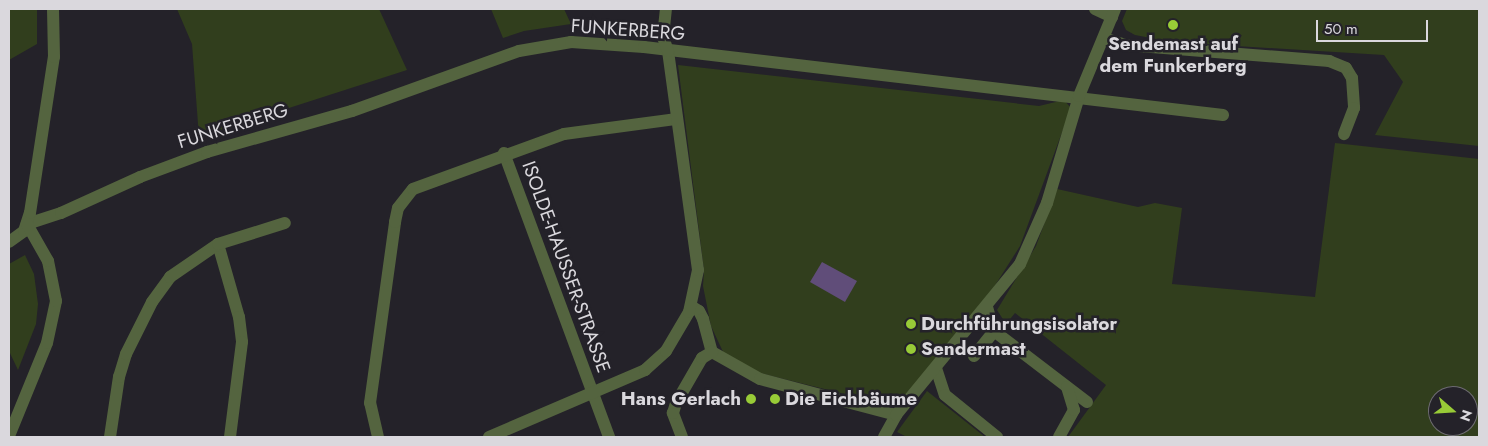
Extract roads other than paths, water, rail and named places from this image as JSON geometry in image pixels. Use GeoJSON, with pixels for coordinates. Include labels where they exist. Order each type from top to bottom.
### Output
{"type":"FeatureCollection","features":[{"type":"Feature","properties":{"kind":"street"},"geometry":{"type":"LineString","coordinates":[[9,242],[27,224],[54,57],[53,9]]}},
{"type":"Feature","properties":{"kind":"street"},"geometry":{"type":"LineString","coordinates":[[489,437],[594,394],[644,370],[666,351],[691,306],[698,270],[668,51],[663,38],[666,9]]}},
{"type":"Feature","properties":{"kind":"street"},"geometry":{"type":"LineString","coordinates":[[884,437],[896,415],[1020,264],[1047,202],[1079,96],[1113,13],[1095,9]]}},
{"type":"Feature","properties":{"kind":"street"},"geometry":{"type":"LineString","coordinates":[[1104,38],[1126,45],[1329,61],[1346,68],[1352,78],[1354,108],[1344,134]]}},
{"type":"Feature","properties":{"kind":"street","name":"FUNKERBERG"},"geometry":{"type":"LineString","coordinates":[[27,224],[62,214],[182,160],[352,110],[519,51],[571,42],[668,51],[980,88],[1079,96],[1223,115]]}},
{"type":"Feature","properties":{"kind":"street"},"geometry":{"type":"LineString","coordinates":[[378,437],[370,403],[398,208],[413,189],[427,181],[564,134],[677,119]]}},
{"type":"Feature","properties":{"kind":"street","name":"ISOLDE-HAUSSER-STRASSE"},"geometry":{"type":"LineString","coordinates":[[504,153],[609,437]]}},
{"type":"Feature","properties":{"kind":"street"},"geometry":{"type":"LineString","coordinates":[[9,436],[47,343],[56,301],[48,261],[27,224]]}},
{"type":"Feature","properties":{"kind":"street"},"geometry":{"type":"LineString","coordinates":[[110,437],[119,377],[126,354],[152,302],[170,277],[218,244],[285,224]]}},
{"type":"Feature","properties":{"kind":"street"},"geometry":{"type":"LineString","coordinates":[[218,244],[239,318],[242,342],[230,437]]}},
{"type":"Feature","properties":{"kind":"street"},"geometry":{"type":"LineString","coordinates":[[691,306],[699,311],[703,319],[712,352],[775,386],[896,415]]}},
{"type":"Feature","properties":{"kind":"street"},"geometry":{"type":"LineString","coordinates":[[986,306],[994,331],[1087,402]]}},
{"type":"Feature","properties":{"kind":"street"},"geometry":{"type":"LineString","coordinates":[[974,356],[994,331]]}},
{"type":"Feature","properties":{"kind":"street"},"geometry":{"type":"LineString","coordinates":[[682,437],[673,414],[676,403],[702,358],[712,352]]}},
{"type":"Feature","properties":{"kind":"street"},"geometry":{"type":"LineString","coordinates":[[936,368],[945,395],[997,437]]}},
{"type":"Feature","properties":{"kind":"street"},"geometry":{"type":"LineString","coordinates":[[1059,437],[1074,410],[1067,387]]}},
{"type":"Feature","properties":{"kind":"place","name":"Sendemast auf dem Funkerberg"},"geometry":{"type":"Point","coordinates":[1173,25]}},
{"type":"Feature","properties":{"kind":"place","name":"Durchführungsisolator"},"geometry":{"type":"Point","coordinates":[911,324]}},
{"type":"Feature","properties":{"kind":"place","name":"Sendermast"},"geometry":{"type":"Point","coordinates":[911,349]}},
{"type":"Feature","properties":{"kind":"place","name":"Hans Gerlach"},"geometry":{"type":"Point","coordinates":[751,399]}},
{"type":"Feature","properties":{"kind":"place","name":"Die Eichbäume"},"geometry":{"type":"Point","coordinates":[775,399]}}]}
